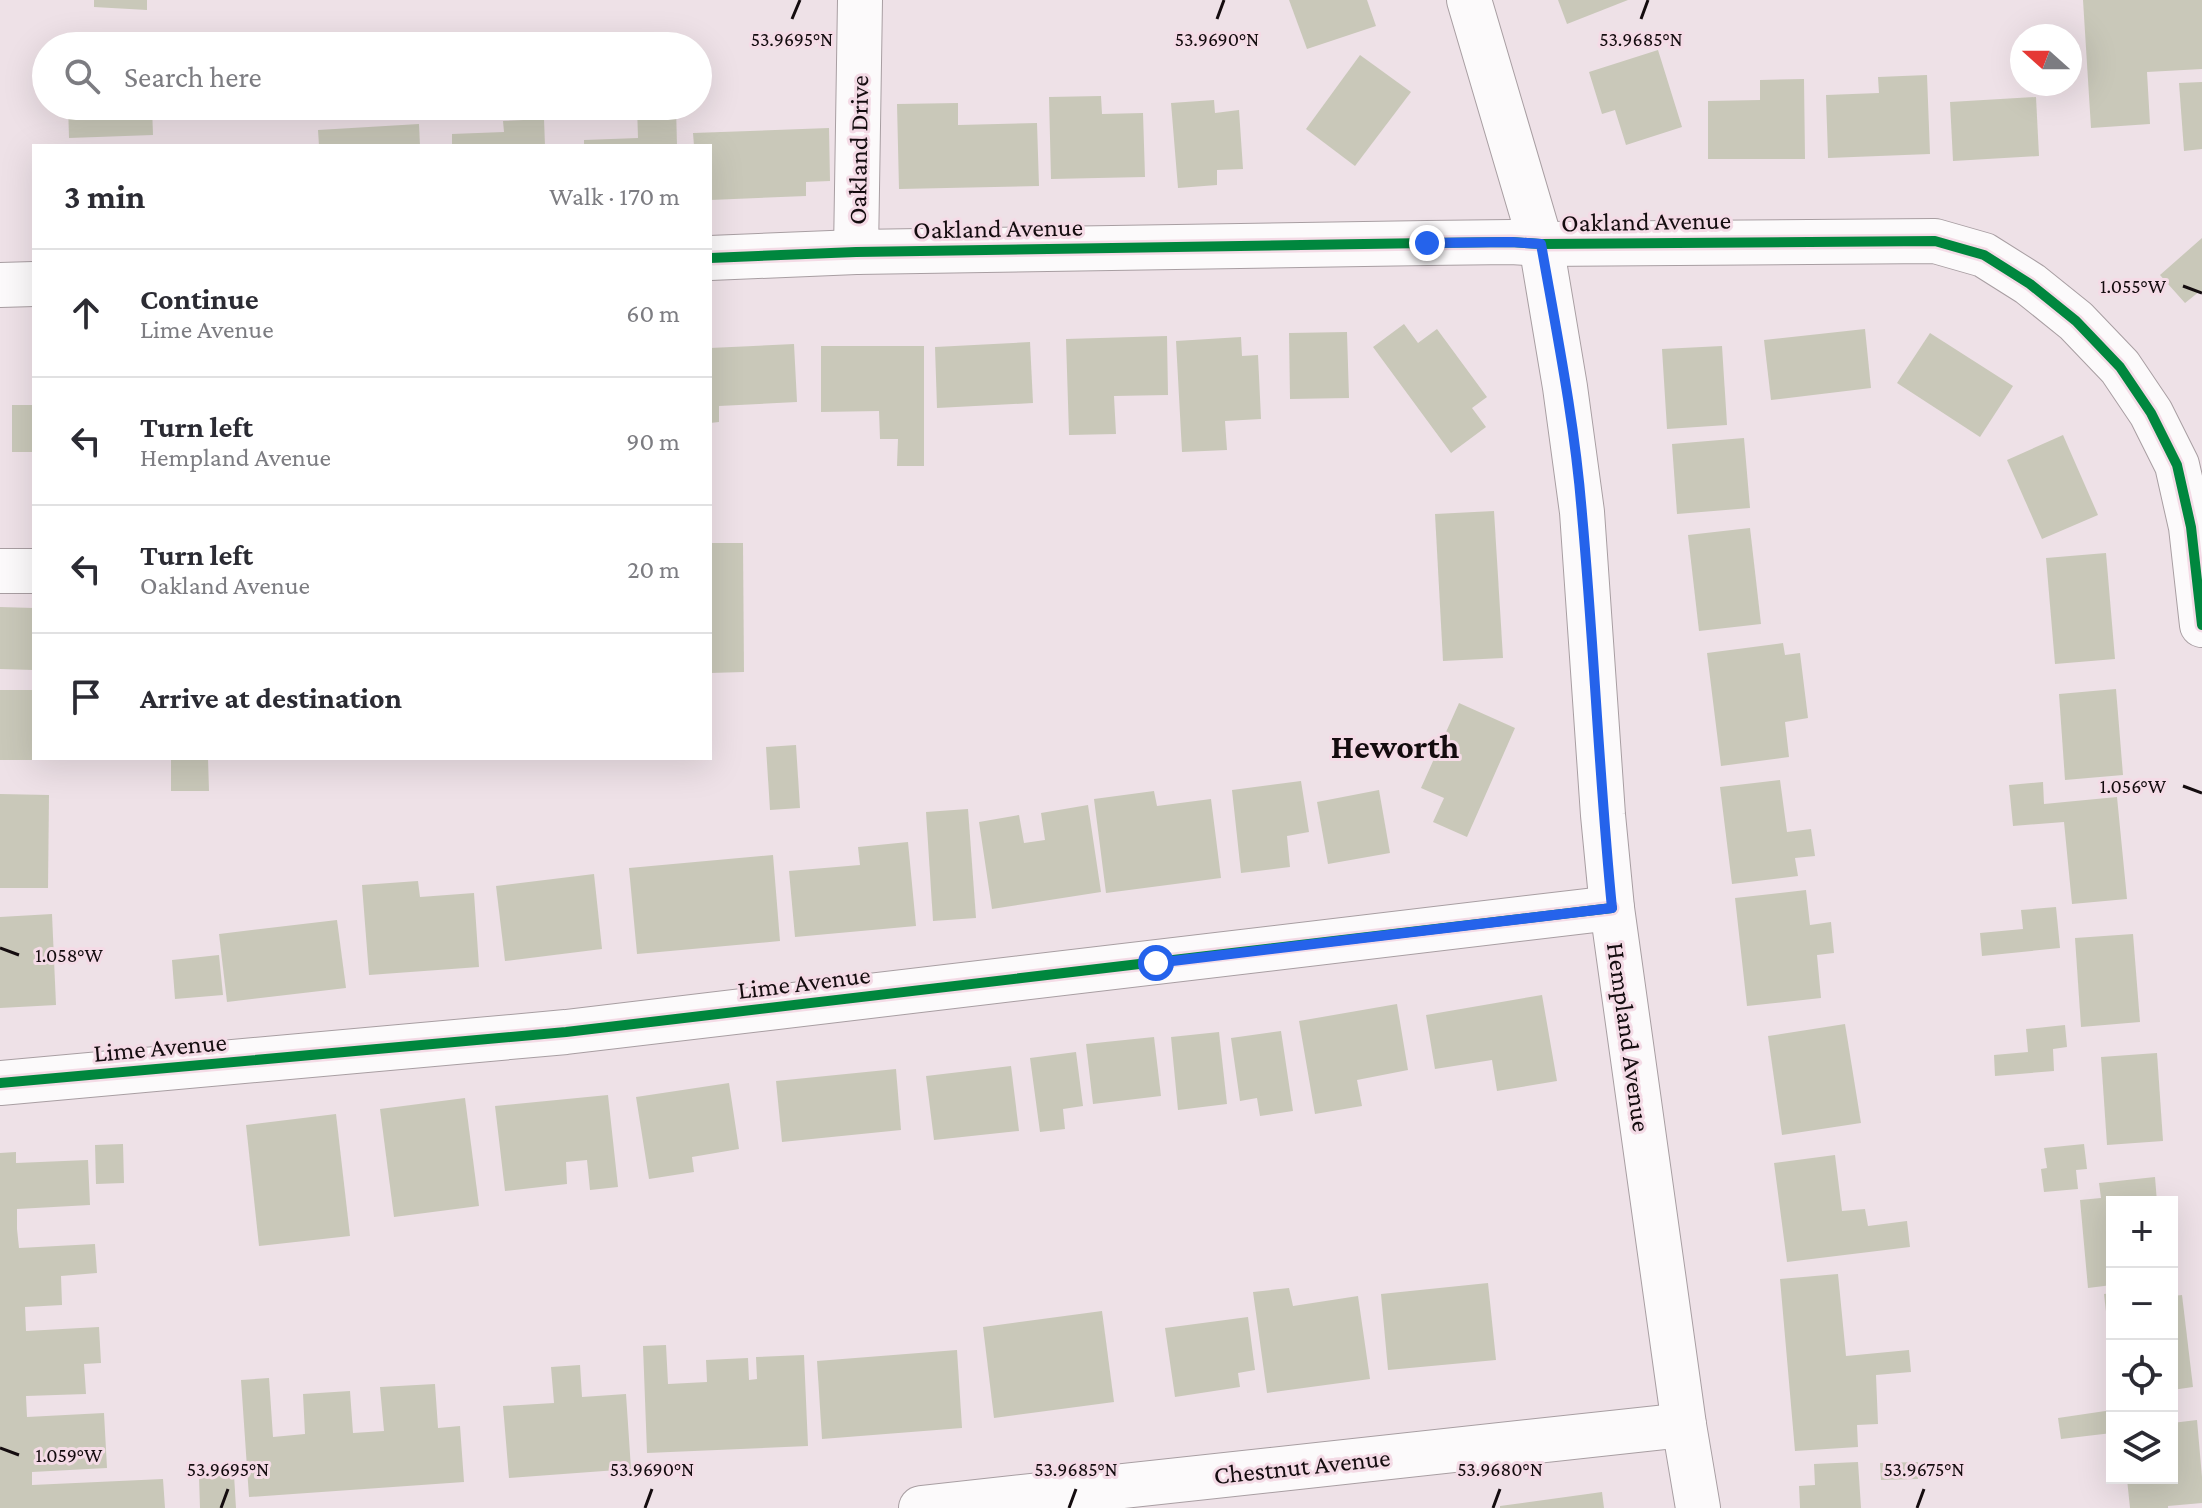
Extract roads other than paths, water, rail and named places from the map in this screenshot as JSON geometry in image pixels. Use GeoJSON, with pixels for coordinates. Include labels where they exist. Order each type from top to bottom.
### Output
{"type":"FeatureCollection","features":[{"type":"Feature","properties":{"kind":"street","name":"Oakland Drive"},"geometry":{"type":"LineString","coordinates":[[856,252],[860,0]]}},
{"type":"Feature","properties":{"kind":"street","name":"Hempland Avenue"},"geometry":{"type":"LineString","coordinates":[[1469,0],[1541,244],[1565,387],[1582,512],[1612,908],[1698,1508]]}},
{"type":"Feature","properties":{"kind":"street","name":"Oakland Avenue"},"geometry":{"type":"LineString","coordinates":[[712,258],[856,252],[1511,242],[1935,241],[1984,255],[2030,284],[2076,321],[2120,367],[2151,413],[2177,465],[2191,527],[2202,625]]}},
{"type":"Feature","properties":{"kind":"street"},"geometry":{"type":"LineString","coordinates":[[0,285],[32,284]]}},
{"type":"Feature","properties":{"kind":"street"},"geometry":{"type":"LineString","coordinates":[[0,571],[32,571]]}},
{"type":"Feature","properties":{"kind":"street","name":"Lime Avenue"},"geometry":{"type":"LineString","coordinates":[[0,1083],[566,1032],[1612,908]]}},
{"type":"Feature","properties":{"kind":"street","name":"Chestnut Avenue"},"geometry":{"type":"LineString","coordinates":[[921,1508],[1684,1425]]}},
{"type":"Feature","properties":{"kind":"district","name":"Heworth"},"geometry":{"type":"Point","coordinates":[1395,746]}}]}
